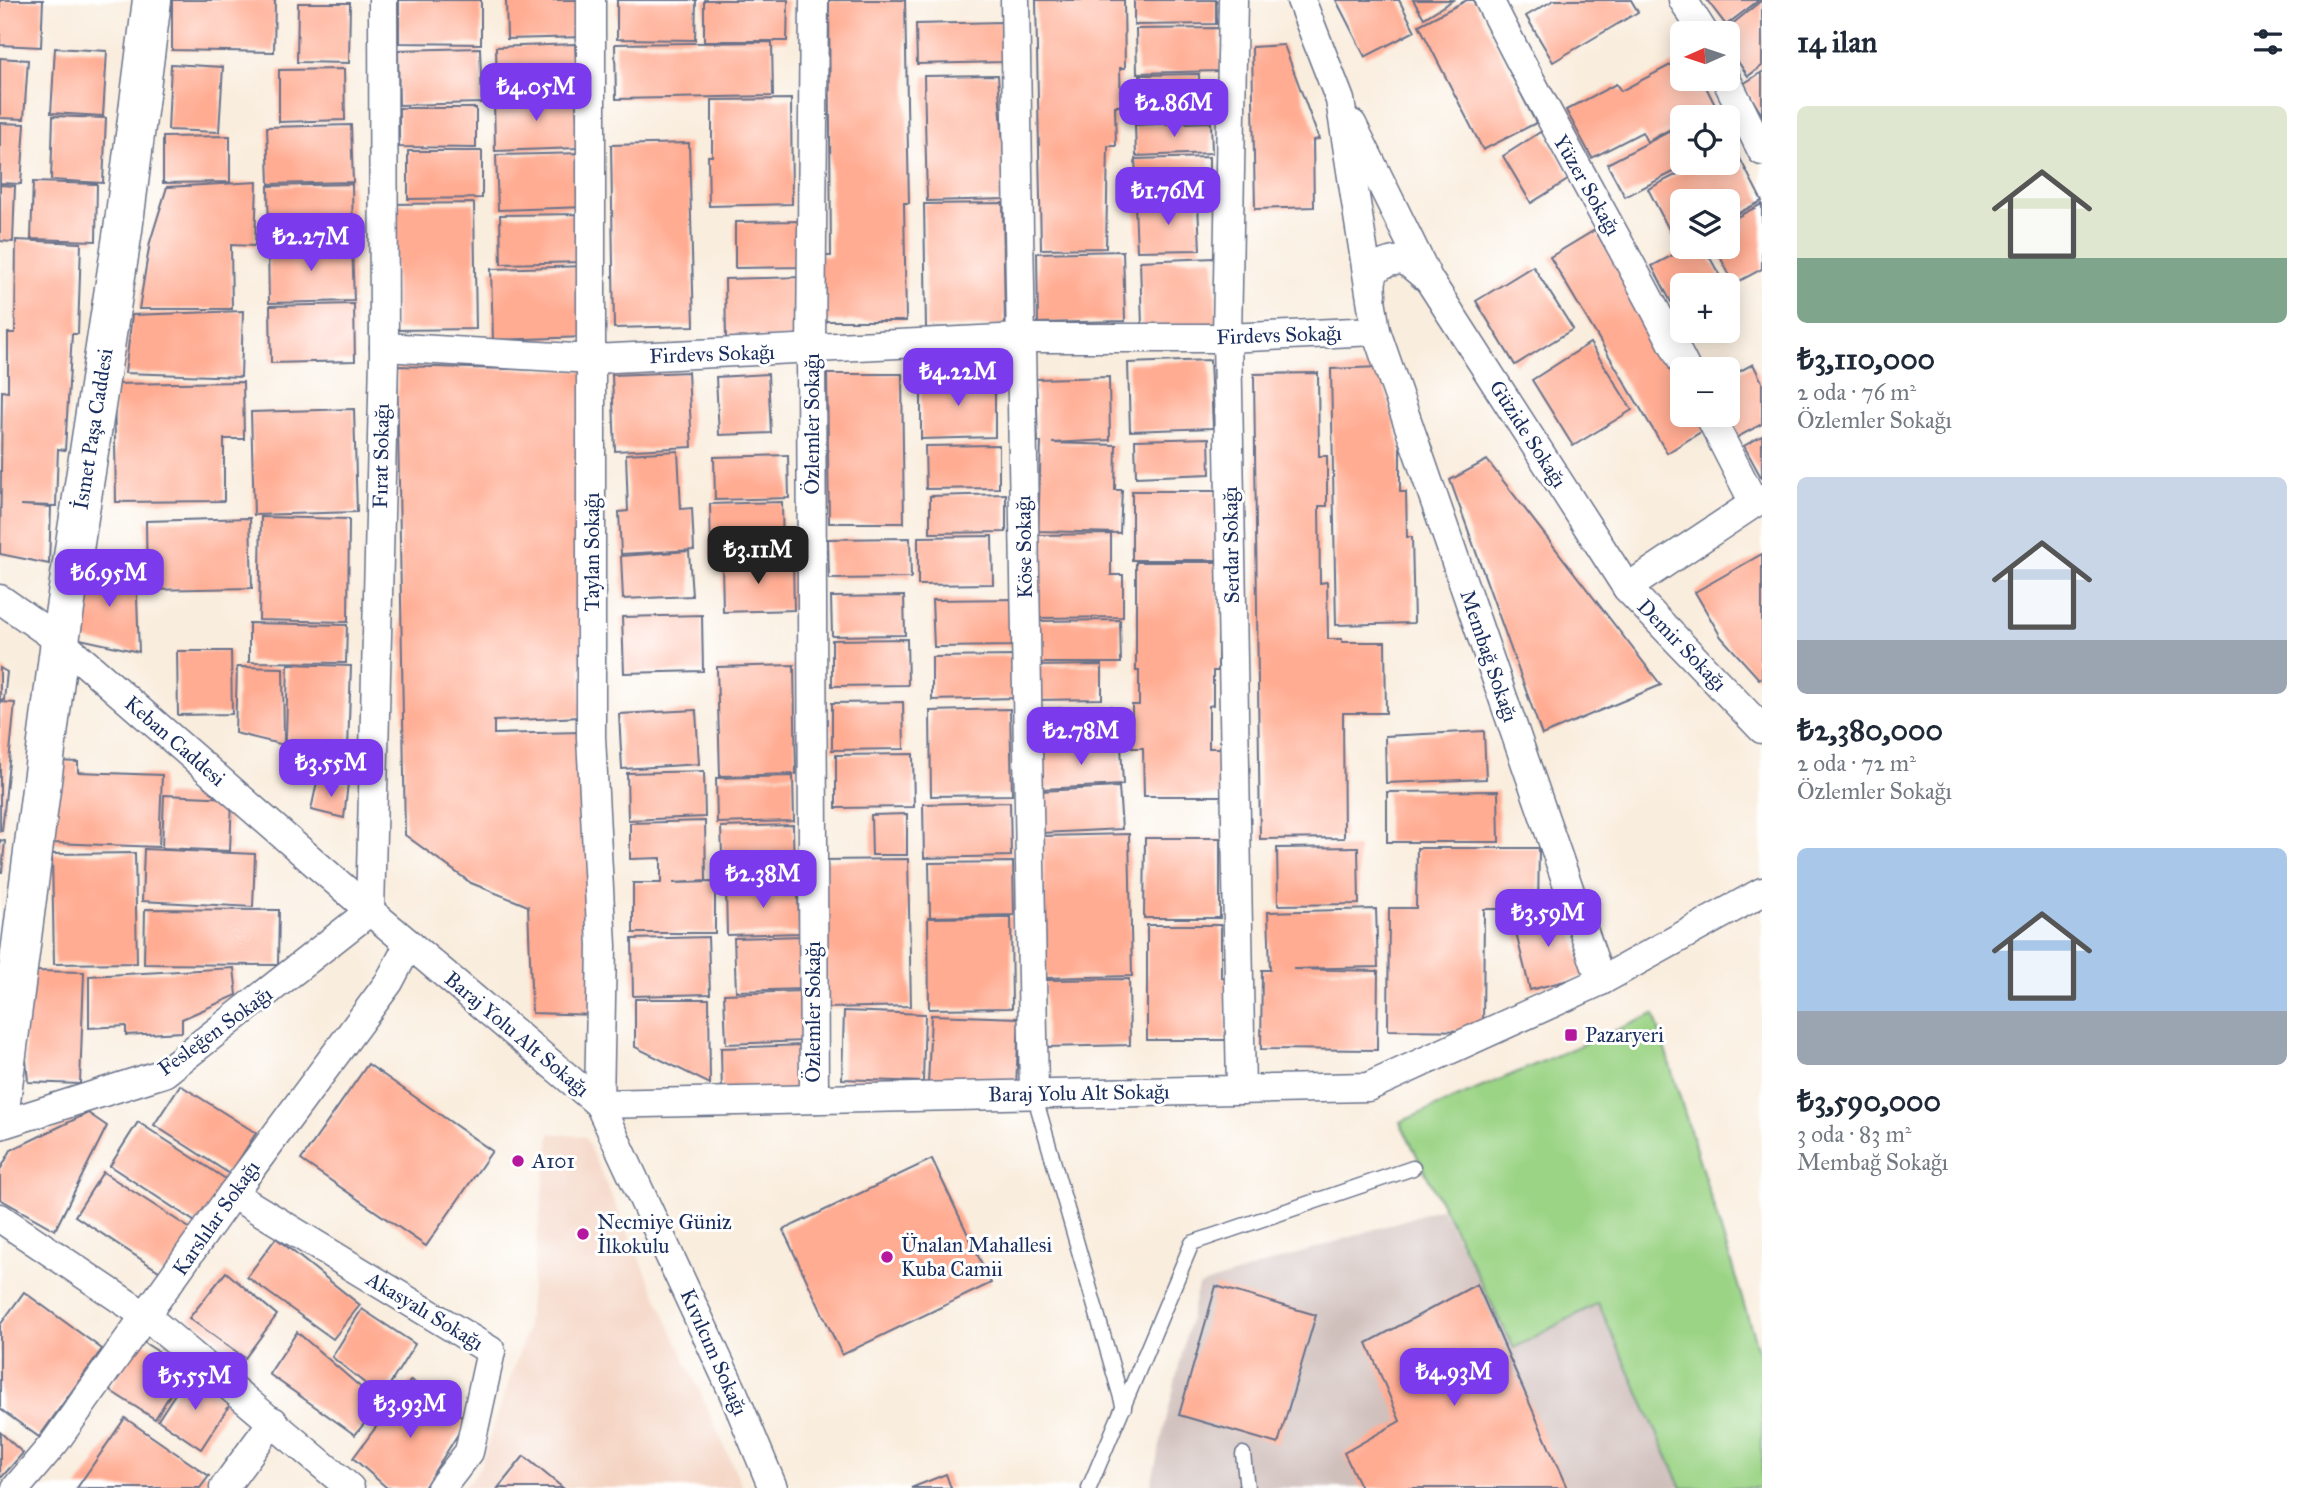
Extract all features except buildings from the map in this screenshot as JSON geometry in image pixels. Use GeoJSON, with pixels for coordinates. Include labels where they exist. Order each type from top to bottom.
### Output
{"type":"FeatureCollection","features":[{"type":"Feature","properties":{"kind":"street","name":"İsmet Paşa Caddesi"},"geometry":{"type":"LineString","coordinates":[[0,1109],[60,640],[123,230],[152,0]]}},
{"type":"Feature","properties":{"kind":"street","name":"Fırat Sokağı"},"geometry":{"type":"LineString","coordinates":[[370,911],[384,347],[383,0]]}},
{"type":"Feature","properties":{"kind":"street","name":"Taylan Sokağı"},"geometry":{"type":"LineString","coordinates":[[591,0],[591,737],[602,946],[599,1104]]}},
{"type":"Feature","properties":{"kind":"street","name":"Özlemler Sokağı"},"geometry":{"type":"LineString","coordinates":[[814,0],[811,350],[814,1099]]}},
{"type":"Feature","properties":{"kind":"street","name":"Köse Sokağı"},"geometry":{"type":"LineString","coordinates":[[1015,0],[1034,1094]]}},
{"type":"Feature","properties":{"kind":"street","name":"Serdar Sokağı"},"geometry":{"type":"LineString","coordinates":[[1233,0],[1227,338],[1241,1090]]}},
{"type":"Feature","properties":{"kind":"street"},"geometry":{"type":"LineString","coordinates":[[1301,0],[1340,100],[1376,331]]}},
{"type":"Feature","properties":{"kind":"street","name":"Yüzer Sokağı"},"geometry":{"type":"LineString","coordinates":[[1489,0],[1539,101],[1629,257],[1680,357]]}},
{"type":"Feature","properties":{"kind":"street"},"geometry":{"type":"LineString","coordinates":[[1683,0],[1696,21]]}},
{"type":"Feature","properties":{"kind":"street"},"geometry":{"type":"LineString","coordinates":[[1732,91],[1762,151]]}},
{"type":"Feature","properties":{"kind":"street","name":"Güzide Sokağı"},"geometry":{"type":"LineString","coordinates":[[1340,100],[1429,280],[1627,588]]}},
{"type":"Feature","properties":{"kind":"street","name":"Güzide Sokağı"},"geometry":{"type":"LineString","coordinates":[[1376,331],[1370,279],[1377,266],[1389,261],[1405,260],[1429,280]]}},
{"type":"Feature","properties":{"kind":"street","name":"Firdevs Sokağı"},"geometry":{"type":"LineString","coordinates":[[384,347],[593,359],[1021,338],[1227,338],[1376,331]]}},
{"type":"Feature","properties":{"kind":"street","name":"Membağ Sokağı"},"geometry":{"type":"LineString","coordinates":[[1376,331],[1601,981]]}},
{"type":"Feature","properties":{"kind":"street"},"geometry":{"type":"LineString","coordinates":[[1716,427],[1758,500]]}},
{"type":"Feature","properties":{"kind":"street","name":"Demir Sokağı"},"geometry":{"type":"LineString","coordinates":[[1758,500],[1627,588],[1762,729]]}},
{"type":"Feature","properties":{"kind":"street","name":"Keban Caddesi"},"geometry":{"type":"LineString","coordinates":[[0,599],[60,640],[409,944]]}},
{"type":"Feature","properties":{"kind":"street","name":"Baraj Yolu Alt Sokağı"},"geometry":{"type":"LineString","coordinates":[[409,944],[599,1104],[1368,1087],[1601,981],[1762,892]]}},
{"type":"Feature","properties":{"kind":"street","name":"Fesleğen Sokağı"},"geometry":{"type":"LineString","coordinates":[[0,1125],[164,1073],[370,911]]}},
{"type":"Feature","properties":{"kind":"street","name":"Karslılar Sokağı"},"geometry":{"type":"LineString","coordinates":[[16,1488],[55,1442],[147,1317],[232,1194],[389,982],[409,944]]}},
{"type":"Feature","properties":{"kind":"street","name":"Kıvılcım Sokağı"},"geometry":{"type":"LineString","coordinates":[[599,1104],[733,1392],[773,1488]]}},
{"type":"Feature","properties":{"kind":"street","name":"Akasyalı Sokağı"},"geometry":{"type":"LineString","coordinates":[[232,1194],[491,1351],[469,1451],[441,1488]]}},
{"type":"Feature","properties":{"kind":"street"},"geometry":{"type":"LineString","coordinates":[[0,1218],[147,1317],[350,1488]]}},
{"type":"Feature","properties":{"kind":"street"},"geometry":{"type":"LineString","coordinates":[[223,1488],[273,1421]]}},
{"type":"Feature","properties":{"kind":"lane"},"geometry":{"type":"LineString","coordinates":[[1034,1094],[1124,1408]]}},
{"type":"Feature","properties":{"kind":"lane"},"geometry":{"type":"LineString","coordinates":[[1089,1488],[1192,1243],[1413,1168]]}},
{"type":"Feature","properties":{"kind":"lane"},"geometry":{"type":"LineString","coordinates":[[1243,1454],[1247,1488]]}},
{"type":"Feature","properties":{"kind":"shaded area","name":"Necmiye Güniz İlkokulu"},"geometry":{"type":"Polygon","coordinates":[[[550,1133],[585,1137],[743,1488],[464,1488],[480,1467],[526,1332],[550,1133]]]}},
{"type":"Feature","properties":{"kind":"shaded area"},"geometry":{"type":"Polygon","coordinates":[[[1441,1208],[1514,1348],[1598,1302],[1682,1488],[1150,1488],[1198,1286],[1441,1208]]]}},
{"type":"Feature","properties":{"kind":"green space"},"geometry":{"type":"Polygon","coordinates":[[[1654,1014],[1762,1363],[1762,1488],[1682,1488],[1598,1303],[1514,1348],[1400,1122],[1654,1014]]]}},
{"type":"Feature","properties":{"kind":"place","name":"Pazaryeri"},"geometry":{"type":"Point","coordinates":[1571,1035]}},
{"type":"Feature","properties":{"kind":"place","name":"A101"},"geometry":{"type":"Point","coordinates":[518,1161]}},
{"type":"Feature","properties":{"kind":"place","name":"Necmiye Güniz İlkokulu"},"geometry":{"type":"Point","coordinates":[583,1234]}},
{"type":"Feature","properties":{"kind":"place","name":"Ünalan Mahallesi Kuba Camii"},"geometry":{"type":"Point","coordinates":[887,1257]}}]}
